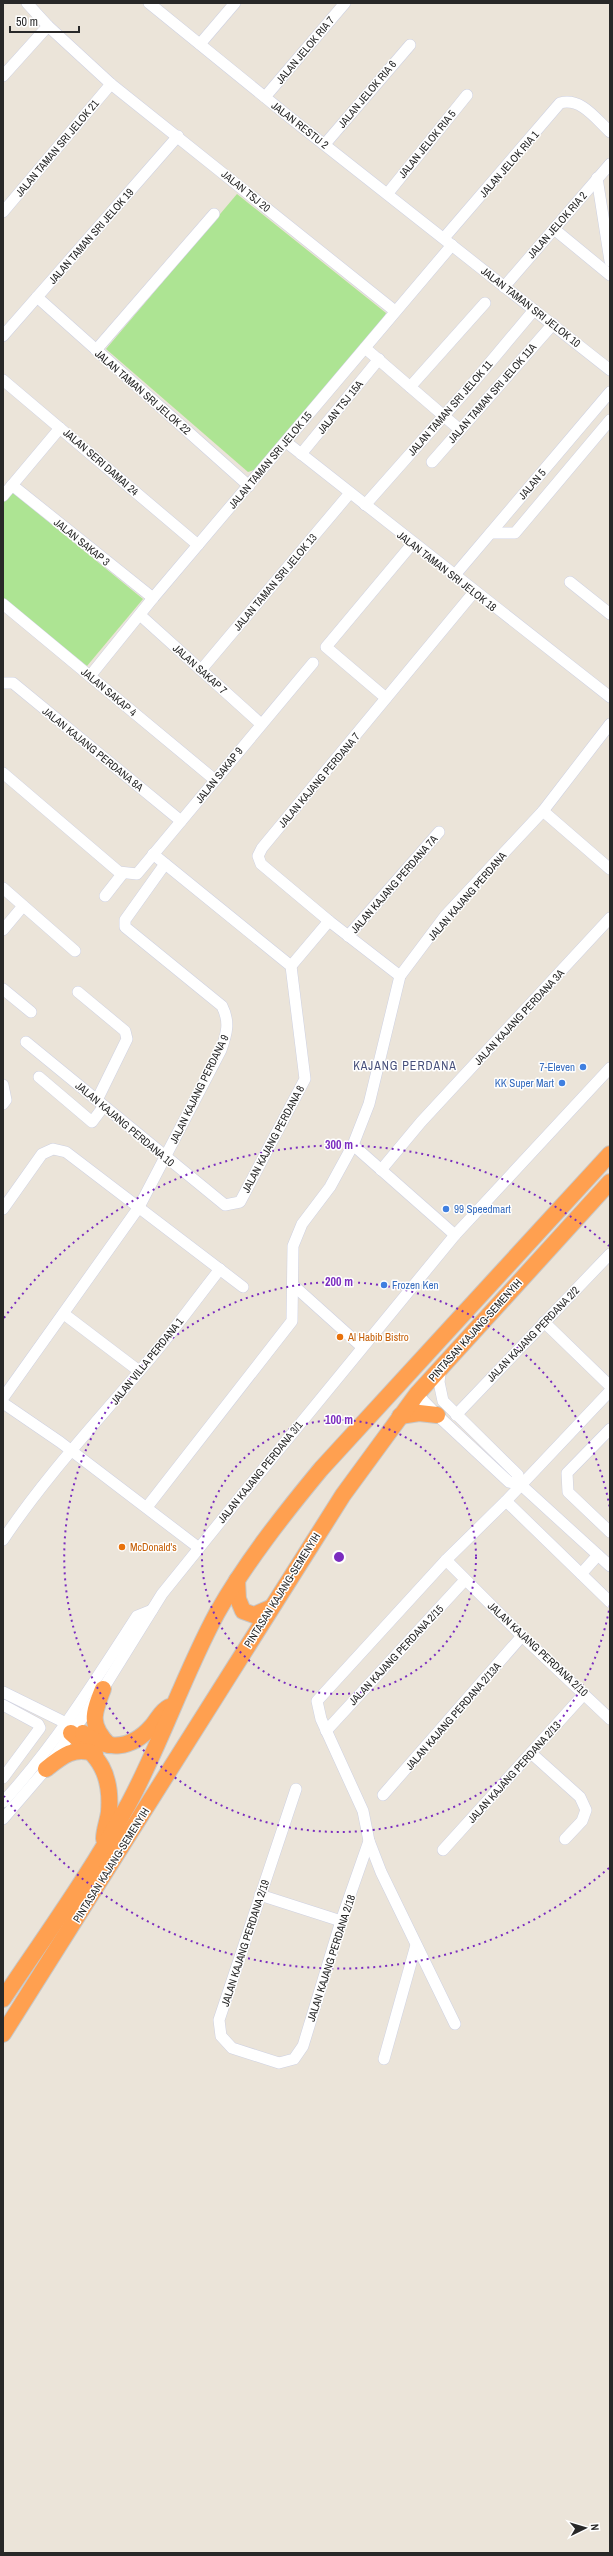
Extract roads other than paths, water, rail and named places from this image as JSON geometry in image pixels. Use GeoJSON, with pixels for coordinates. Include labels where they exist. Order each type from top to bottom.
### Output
{"type":"FeatureCollection","features":[{"type":"Feature","properties":{"kind":"highway","name":"PINTASAN KAJANG-SEMENYIH"},"geometry":{"type":"LineString","coordinates":[[3,1999],[105,1845],[147,1768],[174,1705],[217,1614],[237,1580],[285,1512],[321,1469],[610,1154]]}},
{"type":"Feature","properties":{"kind":"highway","name":"PINTASAN KAJANG-SEMENYIH"},"geometry":{"type":"LineString","coordinates":[[3,2034],[133,1831],[270,1608],[343,1495],[400,1416],[441,1367],[610,1182]]}},
{"type":"Feature","properties":{"kind":"highway"},"geometry":{"type":"LineString","coordinates":[[400,1416],[419,1413],[437,1415]]}},
{"type":"Feature","properties":{"kind":"highway"},"geometry":{"type":"LineString","coordinates":[[237,1580],[238,1599],[243,1611],[254,1615],[270,1608]]}},
{"type":"Feature","properties":{"kind":"highway"},"geometry":{"type":"LineString","coordinates":[[103,1689],[95,1709],[95,1723],[100,1735],[109,1745]]}},
{"type":"Feature","properties":{"kind":"highway"},"geometry":{"type":"LineString","coordinates":[[70,1728],[92,1741],[109,1745],[123,1745],[138,1739],[153,1725],[163,1710],[174,1705]]}},
{"type":"Feature","properties":{"kind":"highway"},"geometry":{"type":"LineString","coordinates":[[70,1728],[95,1754],[105,1772],[109,1812],[104,1838],[105,1845]]}},
{"type":"Feature","properties":{"kind":"highway"},"geometry":{"type":"LineString","coordinates":[[46,1769],[72,1751],[84,1750],[95,1754]]}},
{"type":"Feature","properties":{"kind":"street","name":"JALAN TSJ 20"},"geometry":{"type":"LineString","coordinates":[[27,3],[48,26],[111,84],[395,310]]}},
{"type":"Feature","properties":{"kind":"street","name":"JALAN RESTU 2"},"geometry":{"type":"LineString","coordinates":[[150,3],[265,97],[448,242]]}},
{"type":"Feature","properties":{"kind":"street"},"geometry":{"type":"LineString","coordinates":[[200,44],[235,3]]}},
{"type":"Feature","properties":{"kind":"street","name":"JALAN JELOK RIA 7"},"geometry":{"type":"LineString","coordinates":[[265,97],[345,3]]}},
{"type":"Feature","properties":{"kind":"street"},"geometry":{"type":"LineString","coordinates":[[3,76],[48,26]]}},
{"type":"Feature","properties":{"kind":"street","name":"JALAN JELOK RIA 6"},"geometry":{"type":"LineString","coordinates":[[325,144],[410,45]]}},
{"type":"Feature","properties":{"kind":"street","name":"JALAN TAMAN SRI JELOK 21"},"geometry":{"type":"LineString","coordinates":[[3,212],[111,84]]}},
{"type":"Feature","properties":{"kind":"street","name":"JALAN JELOK RIA 5"},"geometry":{"type":"LineString","coordinates":[[388,193],[466,94]]}},
{"type":"Feature","properties":{"kind":"street","name":"JALAN JELOK RIA 1"},"geometry":{"type":"LineString","coordinates":[[448,242],[560,103],[569,100],[578,102],[610,132]]}},
{"type":"Feature","properties":{"kind":"street","name":"JALAN TAMAN SRI JELOK 19"},"geometry":{"type":"LineString","coordinates":[[3,336],[178,136]]}},
{"type":"Feature","properties":{"kind":"street","name":"JALAN JELOK RIA 2"},"geometry":{"type":"LineString","coordinates":[[504,287],[610,164]]}},
{"type":"Feature","properties":{"kind":"street"},"geometry":{"type":"LineString","coordinates":[[597,178],[610,261]]}},
{"type":"Feature","properties":{"kind":"street"},"geometry":{"type":"LineString","coordinates":[[96,350],[214,214]]}},
{"type":"Feature","properties":{"kind":"street"},"geometry":{"type":"LineString","coordinates":[[554,229],[610,275]]}},
{"type":"Feature","properties":{"kind":"street","name":"JALAN TAMAN SRI JELOK 10"},"geometry":{"type":"LineString","coordinates":[[448,242],[610,370]]}},
{"type":"Feature","properties":{"kind":"street","name":"JALAN TAMAN SRI JELOK 15"},"geometry":{"type":"LineString","coordinates":[[90,676],[153,598],[365,348],[448,242]]}},
{"type":"Feature","properties":{"kind":"street","name":"JALAN TAMAN SRI JELOK 22"},"geometry":{"type":"LineString","coordinates":[[36,297],[249,486]]}},
{"type":"Feature","properties":{"kind":"street"},"geometry":{"type":"LineString","coordinates":[[410,387],[485,303]]}},
{"type":"Feature","properties":{"kind":"street","name":"JALAN TAMAN SRI JELOK 11"},"geometry":{"type":"LineString","coordinates":[[365,505],[472,384],[534,310]]}},
{"type":"Feature","properties":{"kind":"street","name":"JALAN TAMAN SRI JELOK 11A"},"geometry":{"type":"LineString","coordinates":[[432,462],[459,429],[553,324]]}},
{"type":"Feature","properties":{"kind":"street"},"geometry":{"type":"LineString","coordinates":[[365,348],[459,429]]}},
{"type":"Feature","properties":{"kind":"street","name":"JALAN TSJ 15A"},"geometry":{"type":"LineString","coordinates":[[301,454],[378,359]]}},
{"type":"Feature","properties":{"kind":"street","name":"JALAN SERI DAMAI 24"},"geometry":{"type":"LineString","coordinates":[[3,380],[198,545]]}},
{"type":"Feature","properties":{"kind":"street","name":"JALAN 5"},"geometry":{"type":"LineString","coordinates":[[454,576],[610,392]]}},
{"type":"Feature","properties":{"kind":"street"},"geometry":{"type":"LineString","coordinates":[[491,533],[515,533],[610,420]]}},
{"type":"Feature","properties":{"kind":"street"},"geometry":{"type":"LineString","coordinates":[[3,496],[60,428]]}},
{"type":"Feature","properties":{"kind":"street","name":"JALAN TAMAN SRI JELOK 18"},"geometry":{"type":"LineString","coordinates":[[286,442],[474,592],[610,697]]}},
{"type":"Feature","properties":{"kind":"street","name":"JALAN SAKAP 3"},"geometry":{"type":"LineString","coordinates":[[12,485],[153,598]]}},
{"type":"Feature","properties":{"kind":"street","name":"JALAN TAMAN SRI JELOK 13"},"geometry":{"type":"LineString","coordinates":[[201,670],[350,493]]}},
{"type":"Feature","properties":{"kind":"street"},"geometry":{"type":"LineString","coordinates":[[386,698],[326,647],[413,543]]}},
{"type":"Feature","properties":{"kind":"street"},"geometry":{"type":"LineString","coordinates":[[570,582],[610,614]]}},
{"type":"Feature","properties":{"kind":"street","name":"JALAN KAJANG PERDANA 7"},"geometry":{"type":"LineString","coordinates":[[329,921],[261,864],[258,856],[262,848],[474,592]]}},
{"type":"Feature","properties":{"kind":"street","name":"JALAN SAKAP 4"},"geometry":{"type":"LineString","coordinates":[[3,604],[215,780]]}},
{"type":"Feature","properties":{"kind":"street","name":"JALAN SAKAP 7"},"geometry":{"type":"LineString","coordinates":[[140,615],[261,724]]}},
{"type":"Feature","properties":{"kind":"street","name":"JALAN SAKAP 9"},"geometry":{"type":"LineString","coordinates":[[121,872],[137,874],[313,663]]}},
{"type":"Feature","properties":{"kind":"street","name":"JALAN KAJANG PERDANA 8A"},"geometry":{"type":"LineString","coordinates":[[3,683],[12,683],[181,821]]}},
{"type":"Feature","properties":{"kind":"street","name":"JALAN KAJANG PERDANA"},"geometry":{"type":"LineString","coordinates":[[147,1507],[292,1321],[293,1246],[302,1224],[330,1187],[353,1144],[368,1104],[400,976],[445,916],[543,811],[610,724]]}},
{"type":"Feature","properties":{"kind":"street"},"geometry":{"type":"LineString","coordinates":[[3,773],[121,872],[105,896]]}},
{"type":"Feature","properties":{"kind":"street"},"geometry":{"type":"LineString","coordinates":[[543,811],[610,869]]}},
{"type":"Feature","properties":{"kind":"street","name":"JALAN KAJANG PERDANA 7A"},"geometry":{"type":"LineString","coordinates":[[348,936],[439,832]]}},
{"type":"Feature","properties":{"kind":"street"},"geometry":{"type":"LineString","coordinates":[[153,854],[291,966],[329,921],[400,976]]}},
{"type":"Feature","properties":{"kind":"street","name":"JALAN KAJANG PERDANA 9"},"geometry":{"type":"LineString","coordinates":[[165,864],[125,920],[125,927],[222,1006],[226,1015],[228,1031],[221,1050],[166,1158]]}},
{"type":"Feature","properties":{"kind":"street"},"geometry":{"type":"LineString","coordinates":[[3,888],[75,951]]}},
{"type":"Feature","properties":{"kind":"street"},"geometry":{"type":"LineString","coordinates":[[3,930],[24,906]]}},
{"type":"Feature","properties":{"kind":"street","name":"JALAN KAJANG PERDANA 3A"},"geometry":{"type":"LineString","coordinates":[[381,1170],[421,1122],[610,918]]}},
{"type":"Feature","properties":{"kind":"street","name":"JALAN KAJANG PERDANA 8"},"geometry":{"type":"LineString","coordinates":[[225,1205],[240,1202],[305,1079],[291,966]]}},
{"type":"Feature","properties":{"kind":"street"},"geometry":{"type":"LineString","coordinates":[[3,989],[31,1012]]}},
{"type":"Feature","properties":{"kind":"street"},"geometry":{"type":"LineString","coordinates":[[39,1077],[92,1122],[127,1039],[125,1031],[78,992]]}},
{"type":"Feature","properties":{"kind":"street","name":"JALAN KAJANG PERDANA 10"},"geometry":{"type":"LineString","coordinates":[[26,1042],[225,1205]]}},
{"type":"Feature","properties":{"kind":"street","name":"JALAN KAJANG PERDANA 3/1"},"geometry":{"type":"LineString","coordinates":[[70,1728],[103,1689],[152,1610],[199,1548],[370,1336],[455,1235],[610,1068]]}},
{"type":"Feature","properties":{"kind":"street"},"geometry":{"type":"LineString","coordinates":[[3,1104],[6,1100],[4,1086]]}},
{"type":"Feature","properties":{"kind":"street"},"geometry":{"type":"LineString","coordinates":[[353,1144],[455,1235]]}},
{"type":"Feature","properties":{"kind":"street"},"geometry":{"type":"LineString","coordinates":[[3,1209],[32,1165],[42,1154],[53,1149],[66,1152],[243,1287]]}},
{"type":"Feature","properties":{"kind":"street"},"geometry":{"type":"LineString","coordinates":[[3,1398],[140,1207],[166,1158]]}},
{"type":"Feature","properties":{"kind":"street","name":"JALAN KAJANG PERDANA 2/2"},"geometry":{"type":"LineString","coordinates":[[456,1415],[610,1254]]}},
{"type":"Feature","properties":{"kind":"street","name":"JALAN VILLA PERDANA 1"},"geometry":{"type":"LineString","coordinates":[[3,1540],[21,1513],[71,1450],[139,1371],[220,1269]]}},
{"type":"Feature","properties":{"kind":"street"},"geometry":{"type":"LineString","coordinates":[[293,1285],[362,1347]]}},
{"type":"Feature","properties":{"kind":"street"},"geometry":{"type":"LineString","coordinates":[[64,1314],[139,1371]]}},
{"type":"Feature","properties":{"kind":"street"},"geometry":{"type":"LineString","coordinates":[[544,1322],[610,1386]]}},
{"type":"Feature","properties":{"kind":"street"},"geometry":{"type":"LineString","coordinates":[[441,1367],[439,1382],[443,1401],[518,1475],[520,1484]]}},
{"type":"Feature","properties":{"kind":"street"},"geometry":{"type":"LineString","coordinates":[[455,2024],[416,1945],[370,1841],[363,1811],[326,1730],[317,1701],[446,1560],[506,1501],[520,1484],[610,1391]]}},
{"type":"Feature","properties":{"kind":"street"},"geometry":{"type":"LineString","coordinates":[[418,1394],[437,1415],[509,1482],[520,1484],[610,1566]]}},
{"type":"Feature","properties":{"kind":"street"},"geometry":{"type":"LineString","coordinates":[[3,1403],[71,1450],[199,1548]]}},
{"type":"Feature","properties":{"kind":"street"},"geometry":{"type":"LineString","coordinates":[[610,1429],[567,1473],[568,1492],[610,1532]]}},
{"type":"Feature","properties":{"kind":"street"},"geometry":{"type":"LineString","coordinates":[[506,1501],[610,1602]]}},
{"type":"Feature","properties":{"kind":"street"},"geometry":{"type":"LineString","coordinates":[[581,1574],[598,1555]]}},
{"type":"Feature","properties":{"kind":"street","name":"JALAN KAJANG PERDANA 2/10"},"geometry":{"type":"LineString","coordinates":[[446,1560],[522,1636],[610,1719]]}},
{"type":"Feature","properties":{"kind":"street","name":"JALAN KAJANG PERDANA 2/15"},"geometry":{"type":"LineString","coordinates":[[326,1730],[465,1580]]}},
{"type":"Feature","properties":{"kind":"street"},"geometry":{"type":"LineString","coordinates":[[3,1819],[46,1769],[137,1616],[152,1610]]}},
{"type":"Feature","properties":{"kind":"street","name":"JALAN KAJANG PERDANA 2/13A"},"geometry":{"type":"LineString","coordinates":[[383,1795],[522,1636]]}},
{"type":"Feature","properties":{"kind":"street"},"geometry":{"type":"LineString","coordinates":[[3,1692],[54,1717],[70,1728]]}},
{"type":"Feature","properties":{"kind":"street","name":"JALAN KAJANG PERDANA 2/13"},"geometry":{"type":"LineString","coordinates":[[443,1850],[584,1694]]}},
{"type":"Feature","properties":{"kind":"street"},"geometry":{"type":"LineString","coordinates":[[3,1705],[38,1724],[39,1731],[3,1778]]}},
{"type":"Feature","properties":{"kind":"street"},"geometry":{"type":"LineString","coordinates":[[3,1802],[70,1728]]}},
{"type":"Feature","properties":{"kind":"street"},"geometry":{"type":"LineString","coordinates":[[531,1753],[580,1797],[586,1810],[582,1821],[565,1839]]}},
{"type":"Feature","properties":{"kind":"street","name":"JALAN KAJANG PERDANA 2/19"},"geometry":{"type":"LineString","coordinates":[[279,2063],[232,2048],[221,2036],[219,2020],[296,1789]]}},
{"type":"Feature","properties":{"kind":"street","name":"JALAN KAJANG PERDANA 2/18"},"geometry":{"type":"LineString","coordinates":[[279,2063],[294,2059],[303,2046],[342,1921],[370,1841]]}},
{"type":"Feature","properties":{"kind":"street"},"geometry":{"type":"LineString","coordinates":[[260,1895],[342,1921]]}},
{"type":"Feature","properties":{"kind":"street"},"geometry":{"type":"LineString","coordinates":[[384,2059],[416,1945]]}},
{"type":"Feature","properties":{"kind":"place","name":"7-Eleven"},"geometry":{"type":"Point","coordinates":[583,1067]}},
{"type":"Feature","properties":{"kind":"place","name":"KK Super Mart"},"geometry":{"type":"Point","coordinates":[562,1083]}},
{"type":"Feature","properties":{"kind":"place","name":"99 Speedmart"},"geometry":{"type":"Point","coordinates":[446,1209]}},
{"type":"Feature","properties":{"kind":"place","name":"Frozen Ken"},"geometry":{"type":"Point","coordinates":[384,1285]}},
{"type":"Feature","properties":{"kind":"place","name":"Al Habib Bistro"},"geometry":{"type":"Point","coordinates":[340,1337]}},
{"type":"Feature","properties":{"kind":"place","name":"McDonald's"},"geometry":{"type":"Point","coordinates":[122,1547]}},
{"type":"Feature","properties":{"kind":"district","name":"KAJANG PERDANA"},"geometry":{"type":"Point","coordinates":[405,1066]}}]}
